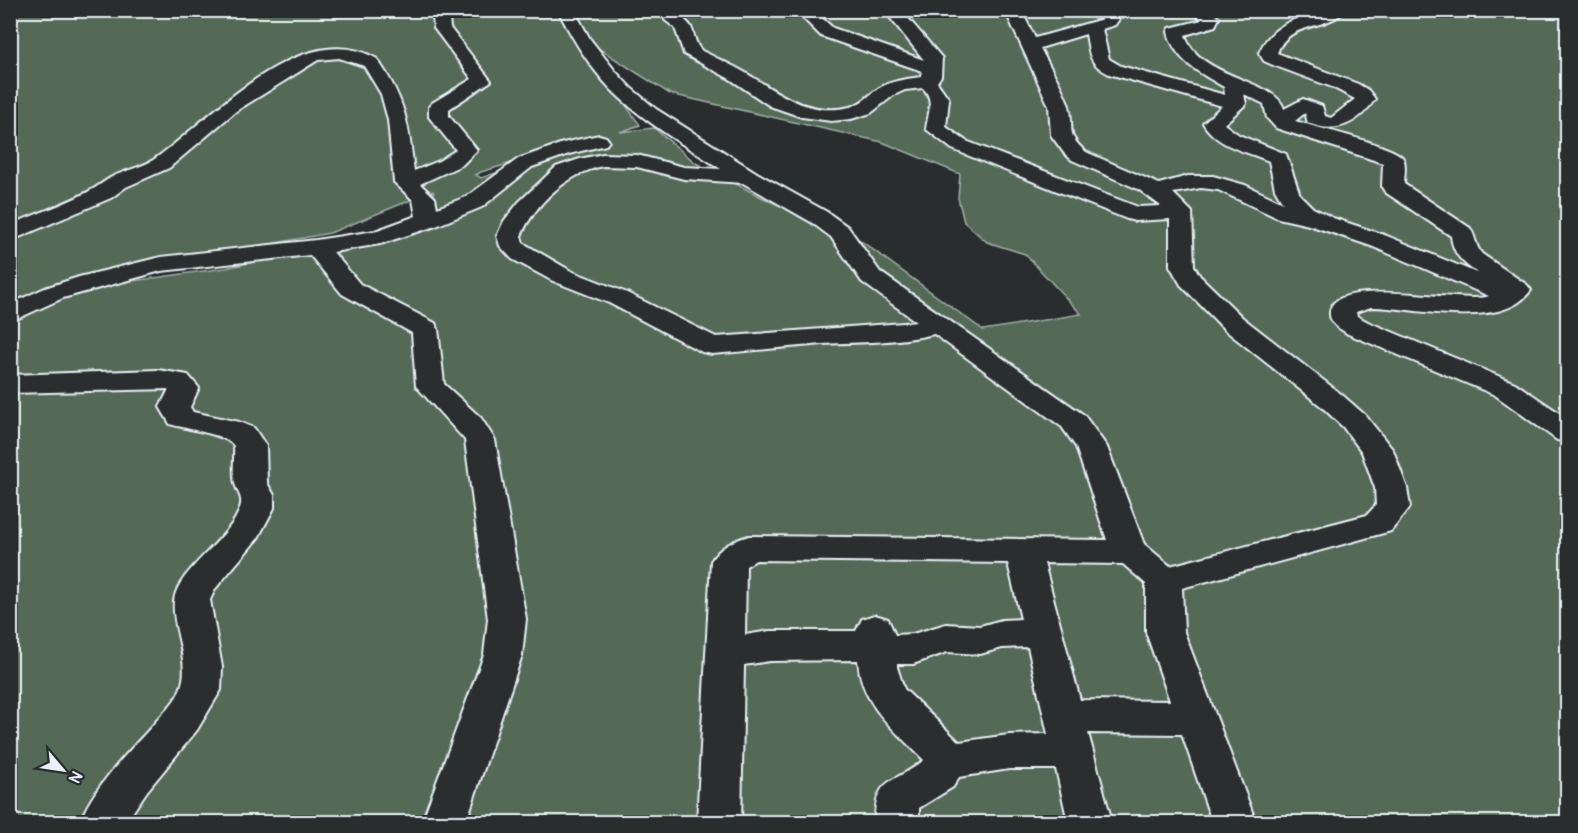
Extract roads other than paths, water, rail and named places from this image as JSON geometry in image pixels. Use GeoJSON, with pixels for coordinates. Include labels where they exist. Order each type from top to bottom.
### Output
{"type":"FeatureCollection","features":[{"type":"Feature","properties":{"kind":"street"},"geometry":{"type":"LineString","coordinates":[[405,182],[448,163],[463,155],[467,150],[439,117],[439,107],[482,81],[442,28],[441,18],[448,10]]}},
{"type":"Feature","properties":{"kind":"street"},"geometry":{"type":"LineString","coordinates":[[566,10],[582,41],[624,92],[649,113],[699,147],[819,217],[840,232],[871,277],[1073,421],[1092,447],[1131,552],[1164,580],[1166,632],[1234,822]]}},
{"type":"Feature","properties":{"kind":"street"},"geometry":{"type":"LineString","coordinates":[[670,10],[673,20],[682,26],[690,50],[696,55],[736,75],[777,102],[802,111],[831,115],[850,113],[864,109],[887,91],[929,75]]}},
{"type":"Feature","properties":{"kind":"street"},"geometry":{"type":"LineString","coordinates":[[803,10],[827,32],[929,75],[942,102],[936,129],[959,145],[1135,214],[1181,212]]}},
{"type":"Feature","properties":{"kind":"street"},"geometry":{"type":"LineString","coordinates":[[892,10],[933,58],[929,75]]}},
{"type":"Feature","properties":{"kind":"street"},"geometry":{"type":"LineString","coordinates":[[1013,10],[1059,106],[1061,135],[1071,149],[1078,156],[1146,183],[1159,191],[1181,212],[1182,266],[1190,280],[1234,324],[1331,400],[1354,421],[1377,450],[1391,488],[1393,507],[1379,523],[1164,580]]}},
{"type":"Feature","properties":{"kind":"street"},"geometry":{"type":"LineString","coordinates":[[1030,45],[1093,26],[1115,17],[1118,12],[1116,10]]}},
{"type":"Feature","properties":{"kind":"street"},"geometry":{"type":"LineString","coordinates":[[1200,10],[1211,18],[1209,23],[1182,28],[1176,32],[1176,35],[1185,52],[1234,94]]}},
{"type":"Feature","properties":{"kind":"street"},"geometry":{"type":"LineString","coordinates":[[1282,124],[1290,114],[1303,105],[1315,110],[1315,119],[1324,124],[1338,123],[1366,99],[1364,94],[1353,88],[1289,67],[1270,57],[1268,53],[1272,42],[1292,27],[1327,16],[1338,10]]}},
{"type":"Feature","properties":{"kind":"street"},"geometry":{"type":"LineString","coordinates":[[1093,26],[1099,58],[1102,63],[1115,70],[1234,94],[1263,95],[1273,102],[1277,118],[1282,124],[1379,153],[1394,160],[1394,187],[1462,232],[1464,248],[1473,259],[1518,290],[1498,303],[1463,308],[1368,298],[1351,302],[1343,309],[1344,319],[1358,328],[1505,389],[1568,433]]}},
{"type":"Feature","properties":{"kind":"street"},"geometry":{"type":"LineString","coordinates":[[10,234],[103,193],[118,182],[162,164],[230,107],[278,75],[320,54],[339,53],[366,60],[387,87],[399,120],[405,182],[424,198],[428,220]]}},
{"type":"Feature","properties":{"kind":"street"},"geometry":{"type":"LineString","coordinates":[[1234,94],[1213,123],[1215,129],[1225,136],[1279,158],[1287,194],[1295,204],[1317,219],[1379,241],[1509,296]]}},
{"type":"Feature","properties":{"kind":"street"},"geometry":{"type":"LineString","coordinates":[[10,314],[54,293],[98,279],[161,264],[316,247],[380,237],[474,202],[525,164],[580,144],[633,140],[674,150],[699,147]]}},
{"type":"Feature","properties":{"kind":"street"},"geometry":{"type":"LineString","coordinates":[[749,177],[684,174],[637,161],[587,163],[564,172],[527,207],[516,221],[509,236],[512,246],[521,255],[618,298],[712,346],[913,331],[938,325]]}},
{"type":"Feature","properties":{"kind":"street"},"geometry":{"type":"LineString","coordinates":[[1159,191],[1181,182],[1198,180],[1218,183],[1236,189],[1292,217],[1317,219]]}},
{"type":"Feature","properties":{"kind":"street"},"geometry":{"type":"LineString","coordinates":[[316,247],[351,289],[425,328],[430,386],[470,425],[480,440],[492,532],[502,579],[507,619],[504,655],[444,822]]}},
{"type":"Feature","properties":{"kind":"street"},"geometry":{"type":"LineString","coordinates":[[10,384],[158,379],[178,381],[184,388],[175,407],[181,418],[228,429],[243,435],[250,446],[251,483],[258,495],[257,508],[246,531],[200,584],[192,600],[203,668],[201,690],[183,718],[132,778],[102,822]]}},
{"type":"Feature","properties":{"kind":"street"},"geometry":{"type":"LineString","coordinates":[[719,822],[729,561],[749,548],[1131,552]]}},
{"type":"Feature","properties":{"kind":"street"},"geometry":{"type":"LineString","coordinates":[[1023,551],[1090,822]]}},
{"type":"Feature","properties":{"kind":"street"},"geometry":{"type":"LineString","coordinates":[[726,653],[770,646],[875,637],[895,650],[913,649],[946,638],[980,640],[1002,634],[1044,632]]}},
{"type":"Feature","properties":{"kind":"street"},"geometry":{"type":"LineString","coordinates":[[875,637],[878,667],[887,697],[943,752],[946,761]]}},
{"type":"Feature","properties":{"kind":"street"},"geometry":{"type":"LineString","coordinates":[[946,761],[1009,752],[1069,734],[1196,718]]}},
{"type":"Feature","properties":{"kind":"street"},"geometry":{"type":"LineString","coordinates":[[897,822],[898,799],[938,774],[946,761]]}}]}
